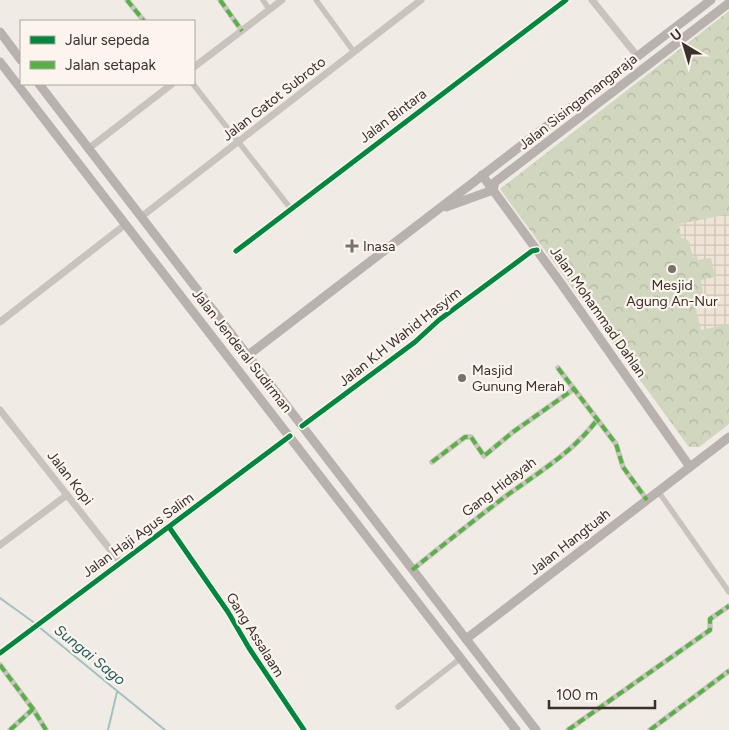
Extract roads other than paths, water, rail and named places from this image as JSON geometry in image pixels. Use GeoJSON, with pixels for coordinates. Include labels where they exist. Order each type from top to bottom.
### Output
{"type":"FeatureCollection","features":[{"type":"Feature","properties":{"kind":"main road","name":"Jalan Sisingamangaraja"},"geometry":{"type":"LineString","coordinates":[[247,356],[711,0]]}},
{"type":"Feature","properties":{"kind":"main road","name":"Jalan Sisingamangaraja"},"geometry":{"type":"LineString","coordinates":[[438,209],[493,190],[495,182],[729,3]]}},
{"type":"Feature","properties":{"kind":"main road"},"geometry":{"type":"LineString","coordinates":[[0,32],[20,59]]}},
{"type":"Feature","properties":{"kind":"main road"},"geometry":{"type":"LineString","coordinates":[[638,57],[662,54]]}},
{"type":"Feature","properties":{"kind":"main road","name":"Jalan Jenderal Sudirman"},"geometry":{"type":"LineString","coordinates":[[0,62],[516,730]]}},
{"type":"Feature","properties":{"kind":"main road","name":"Jalan Jenderal Sudirman"},"geometry":{"type":"LineString","coordinates":[[40,85],[536,730]]}},
{"type":"Feature","properties":{"kind":"main road","name":"Jalan Mohammad Dahlan"},"geometry":{"type":"LineString","coordinates":[[482,176],[537,250],[690,467]]}},
{"type":"Feature","properties":{"kind":"main road","name":"Jalan Hangtuah"},"geometry":{"type":"LineString","coordinates":[[466,640],[729,437]]}},
{"type":"Feature","properties":{"kind":"street"},"geometry":{"type":"LineString","coordinates":[[127,0],[143,20]]}},
{"type":"Feature","properties":{"kind":"street"},"geometry":{"type":"LineString","coordinates":[[220,0],[242,30]]}},
{"type":"Feature","properties":{"kind":"street"},"geometry":{"type":"LineString","coordinates":[[263,0],[269,10]]}},
{"type":"Feature","properties":{"kind":"street"},"geometry":{"type":"LineString","coordinates":[[195,66],[282,0]]}},
{"type":"Feature","properties":{"kind":"street"},"geometry":{"type":"LineString","coordinates":[[316,0],[354,52]]}},
{"type":"Feature","properties":{"kind":"street","name":"Jalan Gatot Subroto"},"geometry":{"type":"LineString","coordinates":[[141,217],[421,0]]}},
{"type":"Feature","properties":{"kind":"street","name":"Jalan Bintara"},"geometry":{"type":"LineString","coordinates":[[236,251],[357,157],[566,0]]}},
{"type":"Feature","properties":{"kind":"street"},"geometry":{"type":"LineString","coordinates":[[592,0],[638,57]]}},
{"type":"Feature","properties":{"kind":"street"},"geometry":{"type":"LineString","coordinates":[[88,149],[171,85]]}},
{"type":"Feature","properties":{"kind":"street"},"geometry":{"type":"LineString","coordinates":[[194,85],[291,209]]}},
{"type":"Feature","properties":{"kind":"street"},"geometry":{"type":"LineString","coordinates":[[0,322],[126,224]]}},
{"type":"Feature","properties":{"kind":"street","name":"Jalan K.H Wahid Hasyim"},"geometry":{"type":"LineString","coordinates":[[302,426],[415,342],[447,314],[532,251],[537,250]]}},
{"type":"Feature","properties":{"kind":"street"},"geometry":{"type":"LineString","coordinates":[[558,368],[616,444],[623,467],[647,500]]}},
{"type":"Feature","properties":{"kind":"street"},"geometry":{"type":"LineString","coordinates":[[432,462],[465,438],[471,437],[484,456],[513,432],[574,389]]}},
{"type":"Feature","properties":{"kind":"street","name":"Jalan Kopi"},"geometry":{"type":"LineString","coordinates":[[0,410],[120,562]]}},
{"type":"Feature","properties":{"kind":"street","name":"Gang Hidayah"},"geometry":{"type":"LineString","coordinates":[[412,570],[504,497],[569,450],[597,420]]}},
{"type":"Feature","properties":{"kind":"street","name":"Jalan Haji Agus Salim"},"geometry":{"type":"LineString","coordinates":[[0,653],[290,436]]}},
{"type":"Feature","properties":{"kind":"street"},"geometry":{"type":"LineString","coordinates":[[658,491],[729,592]]}},
{"type":"Feature","properties":{"kind":"street"},"geometry":{"type":"LineString","coordinates":[[0,545],[67,495]]}},
{"type":"Feature","properties":{"kind":"street","name":"Gang Assalaam"},"geometry":{"type":"LineString","coordinates":[[169,528],[228,612],[269,679],[304,730]]}},
{"type":"Feature","properties":{"kind":"street"},"geometry":{"type":"LineString","coordinates":[[568,730],[710,630],[710,619],[729,606]]}},
{"type":"Feature","properties":{"kind":"street"},"geometry":{"type":"LineString","coordinates":[[398,707],[461,658]]}},
{"type":"Feature","properties":{"kind":"street"},"geometry":{"type":"LineString","coordinates":[[0,665],[33,709],[46,730]]}},
{"type":"Feature","properties":{"kind":"street"},"geometry":{"type":"LineString","coordinates":[[650,730],[729,670]]}},
{"type":"Feature","properties":{"kind":"street"},"geometry":{"type":"LineString","coordinates":[[10,730],[33,709]]}},
{"type":"Feature","properties":{"kind":"waterway","name":"Sungai Sago"},"geometry":{"type":"LineString","coordinates":[[0,598],[36,624]]}},
{"type":"Feature","properties":{"kind":"waterway","name":"Sungai Sago"},"geometry":{"type":"LineString","coordinates":[[39,627],[165,730]]}},
{"type":"Feature","properties":{"kind":"waterway"},"geometry":{"type":"LineString","coordinates":[[108,730],[117,692]]}},
{"type":"Feature","properties":{"kind":"place","name":"Inasa"},"geometry":{"type":"Point","coordinates":[352,246]}},
{"type":"Feature","properties":{"kind":"place","name":"Mesjid Agung An-Nur"},"geometry":{"type":"Point","coordinates":[672,269]}},
{"type":"Feature","properties":{"kind":"place","name":"Masjid Gunung Merah"},"geometry":{"type":"Point","coordinates":[462,378]}}]}
